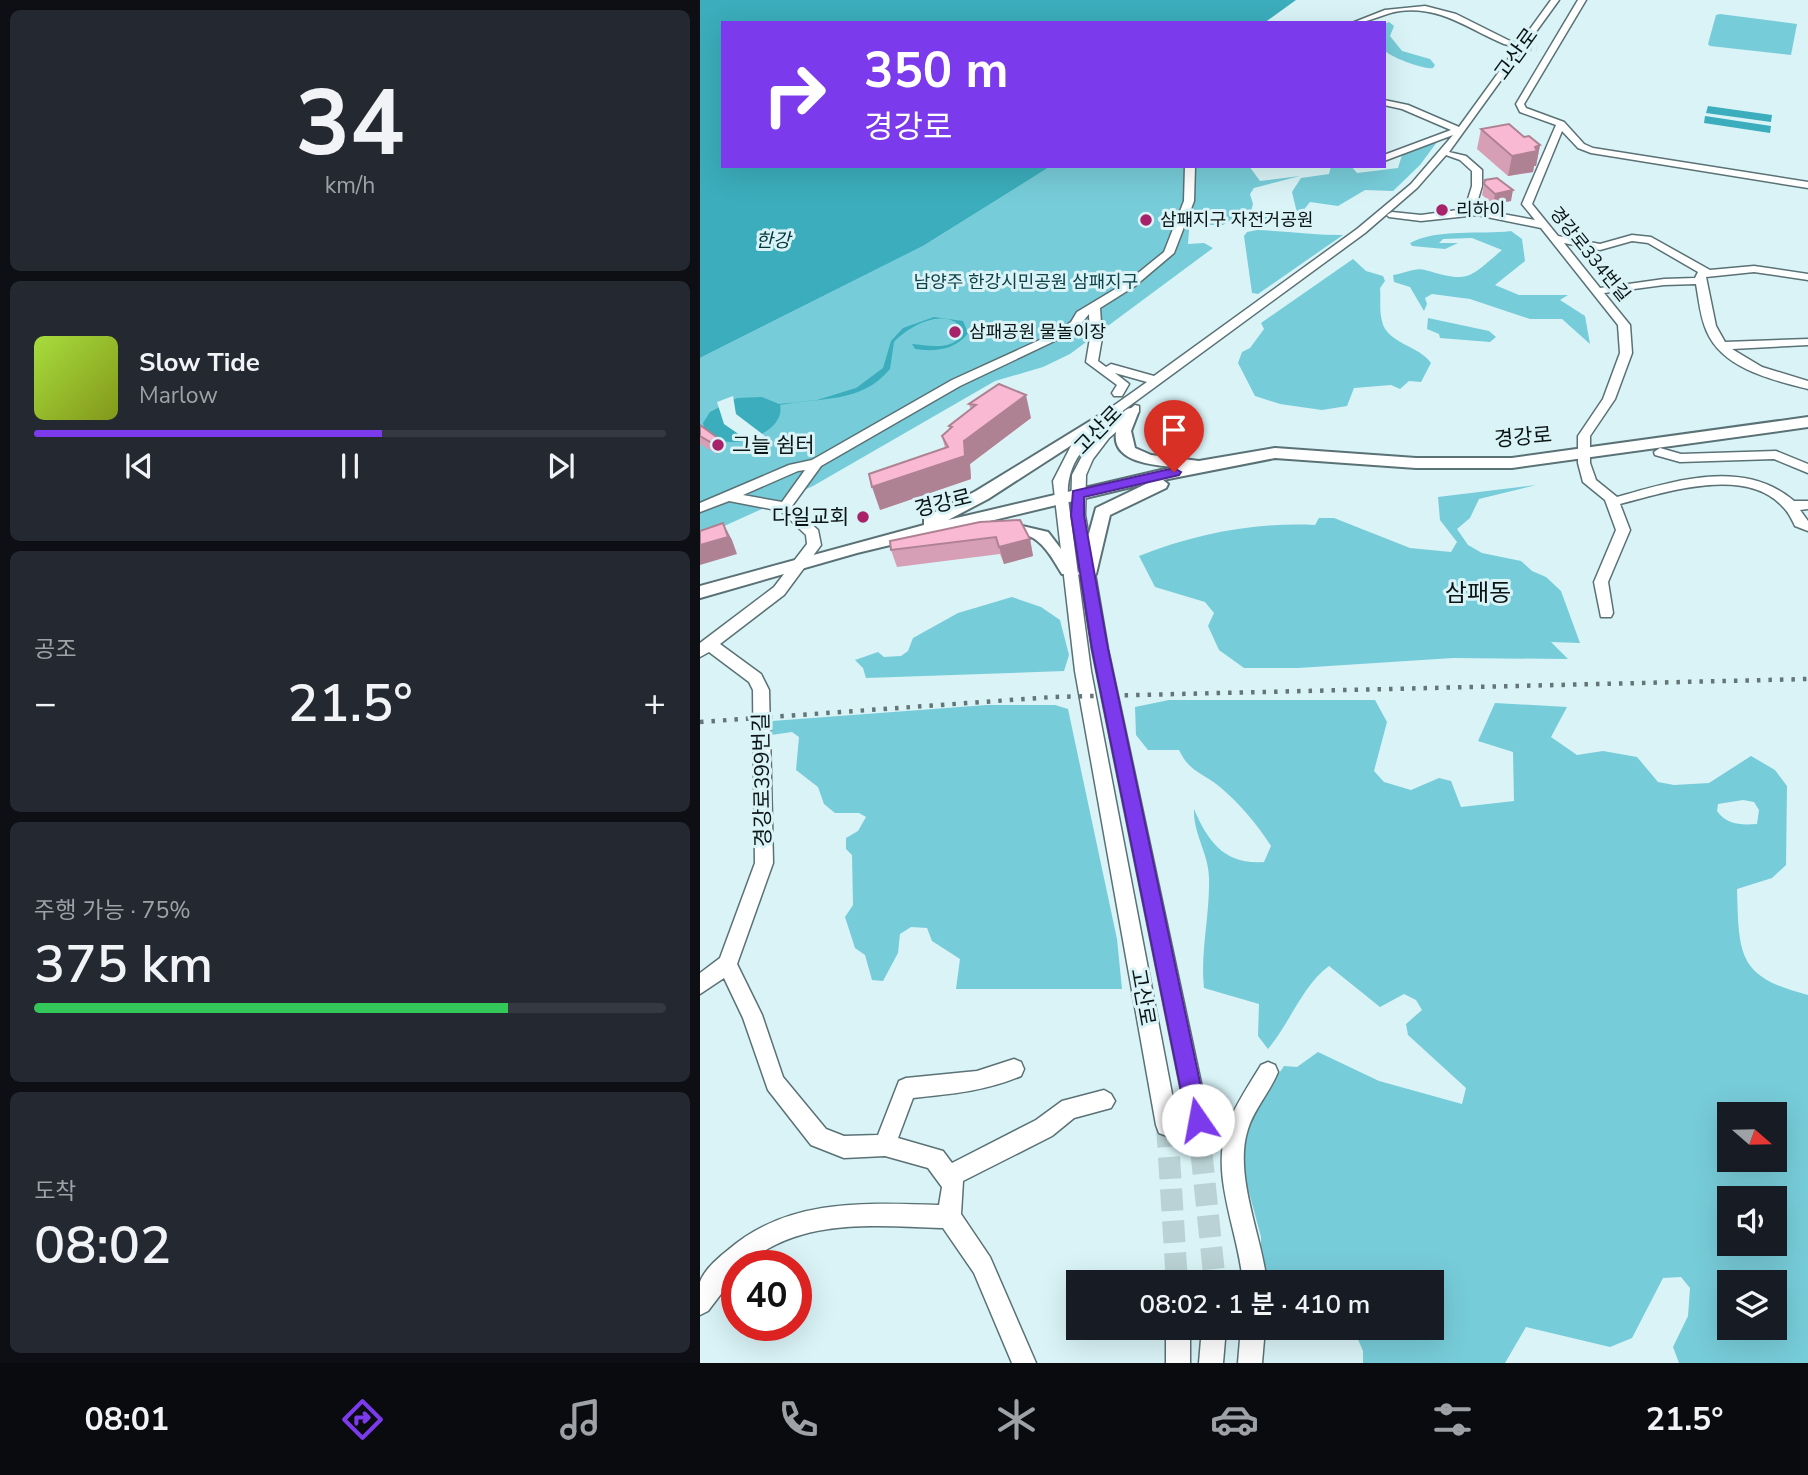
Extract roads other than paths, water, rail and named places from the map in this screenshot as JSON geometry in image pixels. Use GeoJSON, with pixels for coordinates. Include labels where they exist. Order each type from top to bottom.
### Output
{"type":"FeatureCollection","features":[{"type":"Feature","properties":{"kind":"main road"},"geometry":{"type":"LineString","coordinates":[[905,536],[982,495],[1121,412],[1121,443],[1126,452],[1142,458],[1169,459],[1200,466]]}},
{"type":"Feature","properties":{"kind":"main road","name":"경강로"},"geometry":{"type":"LineString","coordinates":[[700,592],[905,536],[1200,466],[1241,459],[1440,473],[1483,473],[1808,422]]}},
{"type":"Feature","properties":{"kind":"main road","name":"경강로"},"geometry":{"type":"LineString","coordinates":[[1584,458],[1660,452],[1808,430]]}},
{"type":"Feature","properties":{"kind":"main road"},"geometry":{"type":"LineString","coordinates":[[1087,574],[1102,512],[1200,466]]}},
{"type":"Feature","properties":{"kind":"main road"},"geometry":{"type":"LineString","coordinates":[[905,536],[1026,528],[1042,534],[1068,570]]}},
{"type":"Feature","properties":{"kind":"street","name":"고산로"},"geometry":{"type":"LineString","coordinates":[[1167,1125],[1086,685],[1068,570],[1069,497],[1087,458],[1121,412],[1154,380],[1361,231],[1414,186],[1460,131],[1555,0]]}},
{"type":"Feature","properties":{"kind":"street","name":"고산로"},"geometry":{"type":"LineString","coordinates":[[1198,1120],[1100,649],[1077,515],[1060,481],[1078,445],[1392,215],[1450,154],[1562,0]]}},
{"type":"Feature","properties":{"kind":"street"},"geometry":{"type":"LineString","coordinates":[[1582,0],[1548,49],[1520,104],[1523,110],[1561,124],[1581,146],[1591,150],[1700,164],[1730,173],[1808,185]]}},
{"type":"Feature","properties":{"kind":"street"},"geometry":{"type":"LineString","coordinates":[[1360,21],[1417,5],[1463,20],[1512,44]]}},
{"type":"Feature","properties":{"kind":"street"},"geometry":{"type":"LineString","coordinates":[[1386,102],[1405,107],[1460,131]]}},
{"type":"Feature","properties":{"kind":"street","name":"경강로334번길"},"geometry":{"type":"LineString","coordinates":[[1561,124],[1527,204],[1599,290],[1624,326],[1626,353],[1609,399],[1584,436],[1584,458]]}},
{"type":"Feature","properties":{"kind":"street"},"geometry":{"type":"LineString","coordinates":[[1386,157],[1416,149],[1445,133],[1460,131]]}},
{"type":"Feature","properties":{"kind":"street"},"geometry":{"type":"LineString","coordinates":[[1450,154],[1463,158],[1477,170],[1477,186],[1469,212]]}},
{"type":"Feature","properties":{"kind":"street"},"geometry":{"type":"LineString","coordinates":[[700,508],[794,468],[816,463],[956,383],[1059,335],[1075,324],[1081,314],[1131,284],[1169,253],[1189,201],[1190,168]]}},
{"type":"Feature","properties":{"kind":"street"},"geometry":{"type":"LineString","coordinates":[[1392,215],[1426,219],[1469,212],[1544,225]]}},
{"type":"Feature","properties":{"kind":"street"},"geometry":{"type":"LineString","coordinates":[[1556,239],[1600,247],[1632,239],[1651,240],[1705,278],[1715,338],[1732,355],[1759,369],[1808,385]]}},
{"type":"Feature","properties":{"kind":"street"},"geometry":{"type":"LineString","coordinates":[[1599,290],[1705,278],[1759,268],[1808,277]]}},
{"type":"Feature","properties":{"kind":"street"},"geometry":{"type":"LineString","coordinates":[[1094,307],[1096,338],[1092,362],[1123,384],[1118,393]]}},
{"type":"Feature","properties":{"kind":"street"},"geometry":{"type":"LineString","coordinates":[[1096,338],[1100,345],[1098,359],[1105,365],[1154,380]]}},
{"type":"Feature","properties":{"kind":"street"},"geometry":{"type":"LineString","coordinates":[[1723,346],[1808,342]]}},
{"type":"Feature","properties":{"kind":"street"},"geometry":{"type":"LineString","coordinates":[[1660,452],[1680,458],[1776,455],[1808,469]]}},
{"type":"Feature","properties":{"kind":"street"},"geometry":{"type":"LineString","coordinates":[[1584,458],[1590,482],[1613,502],[1623,530],[1601,582],[1606,613]]}},
{"type":"Feature","properties":{"kind":"street"},"geometry":{"type":"LineString","coordinates":[[785,507],[816,463]]}},
{"type":"Feature","properties":{"kind":"street"},"geometry":{"type":"LineString","coordinates":[[1613,502],[1688,482],[1709,481],[1768,488],[1791,506],[1800,523],[1808,526]]}},
{"type":"Feature","properties":{"kind":"street"},"geometry":{"type":"LineString","coordinates":[[727,496],[785,507],[813,533],[814,545],[800,564]]}},
{"type":"Feature","properties":{"kind":"street"},"geometry":{"type":"LineString","coordinates":[[1791,506],[1808,505]]}},
{"type":"Feature","properties":{"kind":"street","name":"경강로399번길"},"geometry":{"type":"LineString","coordinates":[[727,964],[764,863],[761,690],[755,678],[706,648],[779,591],[800,564]]}},
{"type":"Feature","properties":{"kind":"street"},"geometry":{"type":"LineString","coordinates":[[700,985],[727,964],[752,1016],[775,1083],[820,1137],[844,1147],[885,1145],[935,1159],[953,1184],[948,1217],[982,1265],[1024,1363]]}},
{"type":"Feature","properties":{"kind":"street"},"geometry":{"type":"LineString","coordinates":[[885,1145],[905,1088],[976,1081],[1014,1069]]}},
{"type":"Feature","properties":{"kind":"street"},"geometry":{"type":"LineString","coordinates":[[1254,1270],[1232,1158],[1237,1129],[1268,1072]]}},
{"type":"Feature","properties":{"kind":"street"},"geometry":{"type":"LineString","coordinates":[[948,1177],[1044,1128],[1069,1108],[1104,1101]]}},
{"type":"Feature","properties":{"kind":"street"},"geometry":{"type":"LineString","coordinates":[[700,1303],[730,1263],[776,1228],[826,1216],[948,1217]]}},
{"type":"Feature","properties":{"kind":"street"},"geometry":{"type":"LineString","coordinates":[[1178,1340],[1178,1363]]}},
{"type":"Feature","properties":{"kind":"street"},"geometry":{"type":"LineString","coordinates":[[1211,1363],[1213,1340]]}},
{"type":"Feature","properties":{"kind":"street"},"geometry":{"type":"LineString","coordinates":[[1250,1363],[1252,1340]]}},
{"type":"Feature","properties":{"kind":"water","name":"한강"},"geometry":{"type":"Polygon","coordinates":[[[700,0],[1296,0],[1267,21],[721,21],[721,168],[1048,168],[923,246],[700,358],[700,0]]]}},
{"type":"Feature","properties":{"kind":"water"},"geometry":{"type":"Polygon","coordinates":[[[1708,106],[1772,115],[1771,122],[1706,113],[1708,106]]]}},
{"type":"Feature","properties":{"kind":"water"},"geometry":{"type":"Polygon","coordinates":[[[1705,116],[1771,126],[1770,133],[1704,123],[1705,116]]]}},
{"type":"Feature","properties":{"kind":"water"},"geometry":{"type":"Polygon","coordinates":[[[934,317],[963,321],[968,333],[951,346],[930,350],[915,349],[912,344],[949,345],[960,337],[963,329],[947,319],[927,321],[894,342],[890,369],[879,380],[853,394],[817,400],[856,388],[883,368],[891,341],[903,328],[934,317]]]}},
{"type":"Feature","properties":{"kind":"water"},"geometry":{"type":"Polygon","coordinates":[[[762,397],[779,404],[816,400],[780,405],[776,423],[769,430],[748,439],[727,442],[712,437],[704,430],[703,423],[710,412],[737,398],[762,397]]]}},
{"type":"Feature","properties":{"kind":"tunnel"},"geometry":{"type":"LineString","coordinates":[[1512,44],[1537,48]]}},
{"type":"Feature","properties":{"kind":"tunnel"},"geometry":{"type":"LineString","coordinates":[[1198,1120],[1214,1270]]}},
{"type":"Feature","properties":{"kind":"tunnel"},"geometry":{"type":"LineString","coordinates":[[1167,1125],[1176,1270]]}},
{"type":"Feature","properties":{"kind":"railway"},"geometry":{"type":"LineString","coordinates":[[700,722],[1053,697],[1808,679]]}},
{"type":"Feature","properties":{"kind":"place","name":"리하이"},"geometry":{"type":"Point","coordinates":[1442,210]}},
{"type":"Feature","properties":{"kind":"place","name":"삼패지구 자전거공원"},"geometry":{"type":"Point","coordinates":[1146,220]}},
{"type":"Feature","properties":{"kind":"place","name":"삼패공원 물놀이장"},"geometry":{"type":"Point","coordinates":[955,332]}},
{"type":"Feature","properties":{"kind":"place","name":"그늘 쉼터"},"geometry":{"type":"Point","coordinates":[718,445]}},
{"type":"Feature","properties":{"kind":"place","name":"다일교회"},"geometry":{"type":"Point","coordinates":[863,517]}},
{"type":"Feature","properties":{"kind":"district","name":"삼패동"},"geometry":{"type":"Point","coordinates":[1478,593]}},
{"type":"Feature","properties":{"kind":"park label","name":"남양주 한강시민공원 삼패지구"},"geometry":{"type":"Point","coordinates":[1026,282]}}]}
